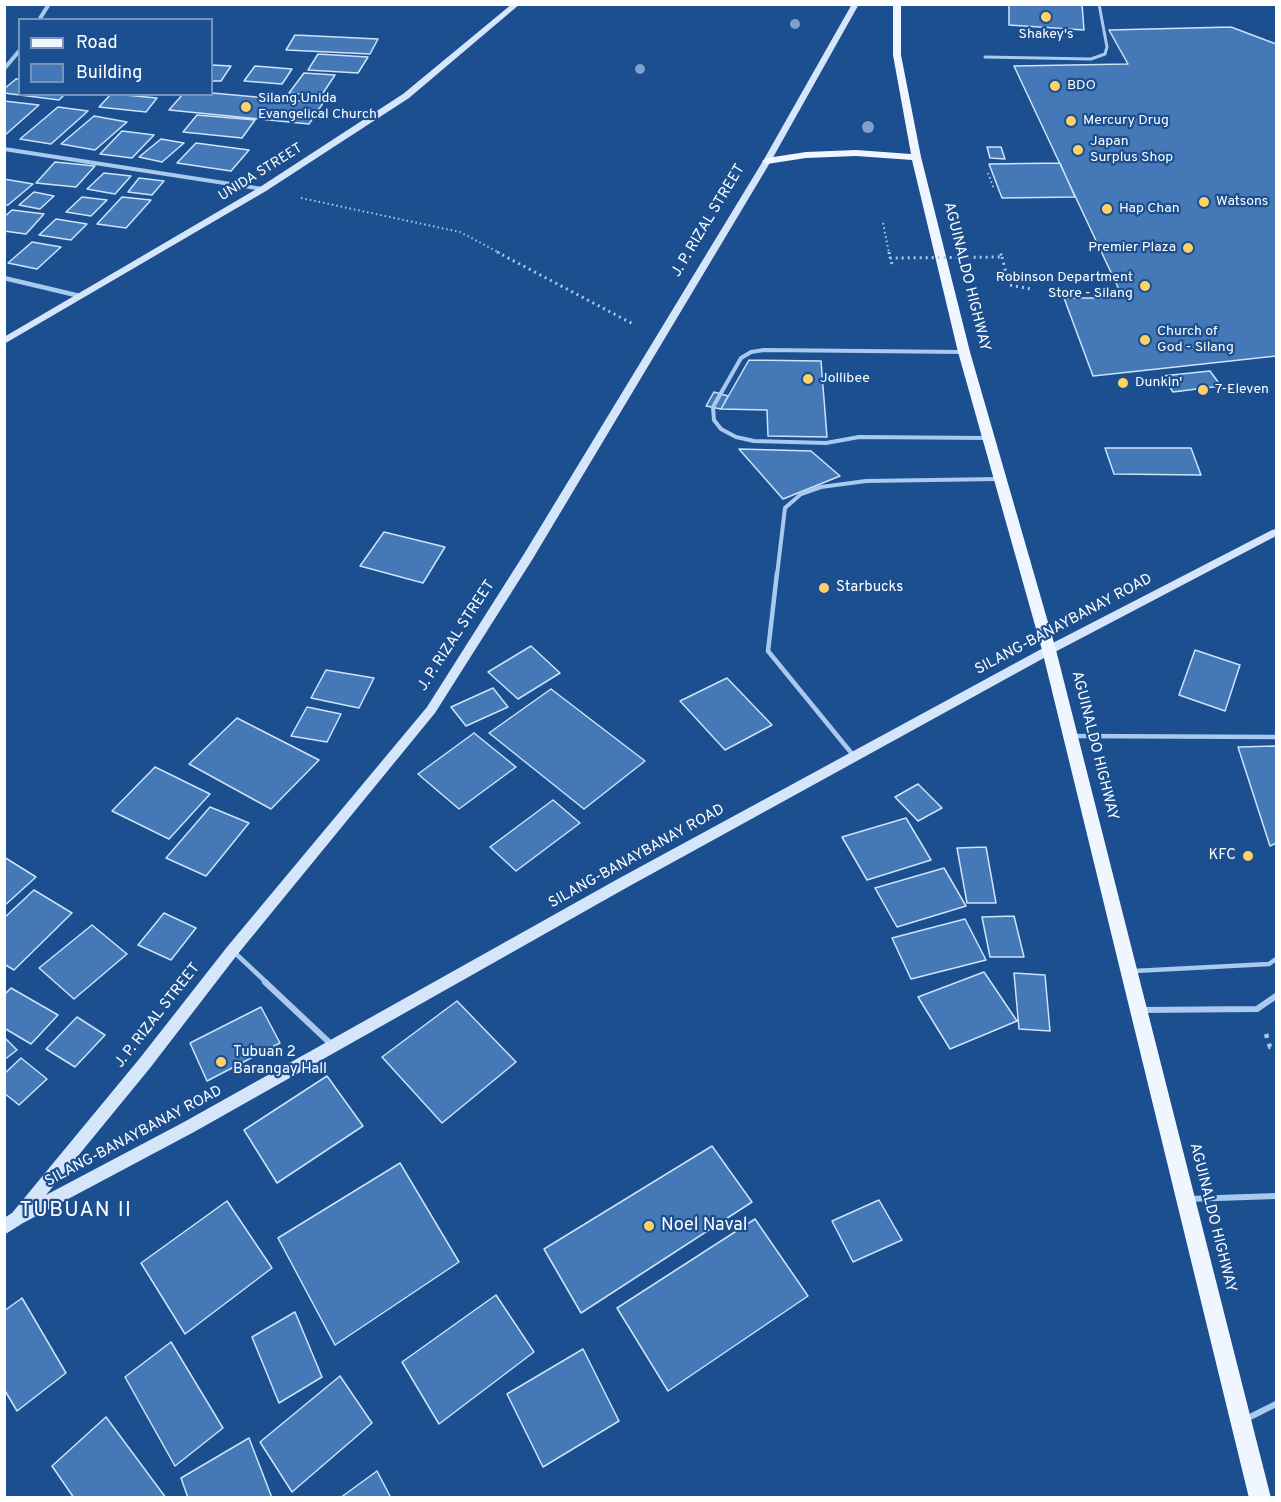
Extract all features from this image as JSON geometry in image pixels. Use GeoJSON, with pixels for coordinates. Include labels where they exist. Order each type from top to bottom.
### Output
{"type":"FeatureCollection","features":[{"type":"Feature","properties":{"kind":"main road","name":"UNIDA STREET"},"geometry":{"type":"LineString","coordinates":[[4,341],[262,189],[406,96],[517,4]]}},
{"type":"Feature","properties":{"kind":"main road","name":"J. P. RIZAL STREET"},"geometry":{"type":"LineString","coordinates":[[10,1223],[145,1063],[232,951],[431,710],[528,557],[767,160],[856,4]]}},
{"type":"Feature","properties":{"kind":"main road","name":"AGUINALDO HIGHWAY"},"geometry":{"type":"LineString","coordinates":[[897,4],[897,55],[916,157],[964,352],[1049,650],[1141,1010],[1260,1497]]}},
{"type":"Feature","properties":{"kind":"main road"},"geometry":{"type":"LineString","coordinates":[[767,160],[806,155],[856,153],[916,157]]}},
{"type":"Feature","properties":{"kind":"main road","name":"SILANG-BANAYBANAY ROAD"},"geometry":{"type":"LineString","coordinates":[[10,1223],[189,1127],[621,884],[1049,650],[1276,532]]}},
{"type":"Feature","properties":{"kind":"street"},"geometry":{"type":"LineString","coordinates":[[40,18],[49,4]]}},
{"type":"Feature","properties":{"kind":"street"},"geometry":{"type":"LineString","coordinates":[[4,69],[18,52]]}},
{"type":"Feature","properties":{"kind":"street"},"geometry":{"type":"LineString","coordinates":[[4,149],[262,189]]}},
{"type":"Feature","properties":{"kind":"street"},"geometry":{"type":"LineString","coordinates":[[4,278],[80,296]]}},
{"type":"Feature","properties":{"kind":"lane"},"geometry":{"type":"LineString","coordinates":[[985,57],[1091,59],[1105,54],[1107,47],[1099,4]]}},
{"type":"Feature","properties":{"kind":"lane"},"geometry":{"type":"LineString","coordinates":[[964,352],[764,350],[752,352],[741,358],[713,407],[714,420],[721,429],[736,437],[754,441],[826,443],[859,437],[989,438]]}},
{"type":"Feature","properties":{"kind":"lane"},"geometry":{"type":"LineString","coordinates":[[854,757],[768,651],[785,508],[801,494],[821,487],[866,481],[1000,479]]}},
{"type":"Feature","properties":{"kind":"lane"},"geometry":{"type":"LineString","coordinates":[[1071,736],[1276,737]]}},
{"type":"Feature","properties":{"kind":"lane"},"geometry":{"type":"LineString","coordinates":[[232,951],[334,1047]]}},
{"type":"Feature","properties":{"kind":"lane"},"geometry":{"type":"LineString","coordinates":[[1131,972],[1269,964],[1276,959]]}},
{"type":"Feature","properties":{"kind":"lane"},"geometry":{"type":"LineString","coordinates":[[1141,1010],[1257,1009],[1276,996]]}},
{"type":"Feature","properties":{"kind":"lane"},"geometry":{"type":"LineString","coordinates":[[1187,1199],[1276,1196]]}},
{"type":"Feature","properties":{"kind":"lane"},"geometry":{"type":"LineString","coordinates":[[1241,1422],[1276,1404]]}},
{"type":"Feature","properties":{"kind":"path"},"geometry":{"type":"LineString","coordinates":[[988,173],[994,189]]}},
{"type":"Feature","properties":{"kind":"path"},"geometry":{"type":"LineString","coordinates":[[262,189],[460,232],[659,338]]}},
{"type":"Feature","properties":{"kind":"path"},"geometry":{"type":"LineString","coordinates":[[883,223],[892,264]]}},
{"type":"Feature","properties":{"kind":"path"},"geometry":{"type":"LineString","coordinates":[[1000,252],[1009,285],[1031,289]]}},
{"type":"Feature","properties":{"kind":"path"},"geometry":{"type":"LineString","coordinates":[[890,258],[1002,257]]}},
{"type":"Feature","properties":{"kind":"building","name":"Shakey's"},"geometry":{"type":"Polygon","coordinates":[[[1009,4],[1082,4],[1084,30],[1009,25],[1009,4]]]}},
{"type":"Feature","properties":{"kind":"building","name":"Premier Plaza"},"geometry":{"type":"Polygon","coordinates":[[[1231,27],[1276,44],[1276,356],[1093,376],[1064,298],[1123,298],[1014,66],[1128,64],[1109,30],[1231,27]]]}},
{"type":"Feature","properties":{"kind":"building"},"geometry":{"type":"Polygon","coordinates":[[[295,35],[378,39],[370,54],[286,50],[295,35]]]}},
{"type":"Feature","properties":{"kind":"building"},"geometry":{"type":"Polygon","coordinates":[[[318,54],[368,57],[358,73],[308,70],[318,54]]]}},
{"type":"Feature","properties":{"kind":"building"},"geometry":{"type":"Polygon","coordinates":[[[213,65],[231,66],[221,81],[213,81],[213,65]]]}},
{"type":"Feature","properties":{"kind":"building"},"geometry":{"type":"Polygon","coordinates":[[[255,66],[292,69],[282,84],[244,81],[255,66]]]}},
{"type":"Feature","properties":{"kind":"building"},"geometry":{"type":"Polygon","coordinates":[[[304,73],[335,75],[321,96],[289,93],[304,73]]]}},
{"type":"Feature","properties":{"kind":"building"},"geometry":{"type":"Polygon","coordinates":[[[18,79],[18,95],[4,93],[4,89],[18,79]]]}},
{"type":"Feature","properties":{"kind":"building","name":"Silang Unida Evangelical Church"},"geometry":{"type":"Polygon","coordinates":[[[213,93],[323,103],[309,124],[169,110],[181,96],[213,96],[213,93]]]}},
{"type":"Feature","properties":{"kind":"building"},"geometry":{"type":"Polygon","coordinates":[[[28,96],[63,96],[59,100],[28,96]]]}},
{"type":"Feature","properties":{"kind":"building"},"geometry":{"type":"Polygon","coordinates":[[[109,96],[157,98],[146,112],[99,107],[109,96]]]}},
{"type":"Feature","properties":{"kind":"building"},"geometry":{"type":"Polygon","coordinates":[[[4,101],[39,105],[4,136],[4,101]]]}},
{"type":"Feature","properties":{"kind":"building"},"geometry":{"type":"Polygon","coordinates":[[[58,107],[88,111],[51,144],[20,139],[58,107]]]}},
{"type":"Feature","properties":{"kind":"building"},"geometry":{"type":"Polygon","coordinates":[[[197,115],[255,120],[242,138],[183,132],[197,115]]]}},
{"type":"Feature","properties":{"kind":"building"},"geometry":{"type":"Polygon","coordinates":[[[94,116],[127,122],[95,150],[61,144],[94,116]]]}},
{"type":"Feature","properties":{"kind":"building"},"geometry":{"type":"Polygon","coordinates":[[[122,131],[154,135],[132,158],[100,154],[122,131]]]}},
{"type":"Feature","properties":{"kind":"building"},"geometry":{"type":"Polygon","coordinates":[[[161,139],[184,143],[162,162],[139,157],[161,139]]]}},
{"type":"Feature","properties":{"kind":"building"},"geometry":{"type":"Polygon","coordinates":[[[196,143],[249,150],[231,171],[177,163],[196,143]]]}},
{"type":"Feature","properties":{"kind":"building"},"geometry":{"type":"Polygon","coordinates":[[[987,147],[1001,147],[1005,159],[990,158],[987,147]]]}},
{"type":"Feature","properties":{"kind":"building"},"geometry":{"type":"Polygon","coordinates":[[[55,162],[95,166],[76,187],[36,183],[55,162]]]}},
{"type":"Feature","properties":{"kind":"building"},"geometry":{"type":"Polygon","coordinates":[[[1060,163],[1075,197],[1002,198],[989,164],[1060,163]]]}},
{"type":"Feature","properties":{"kind":"building"},"geometry":{"type":"Polygon","coordinates":[[[104,173],[131,176],[115,194],[87,189],[104,173]]]}},
{"type":"Feature","properties":{"kind":"building"},"geometry":{"type":"Polygon","coordinates":[[[139,178],[164,181],[152,195],[128,192],[139,178]]]}},
{"type":"Feature","properties":{"kind":"building"},"geometry":{"type":"Polygon","coordinates":[[[4,179],[33,184],[8,205],[4,205],[4,179]]]}},
{"type":"Feature","properties":{"kind":"building"},"geometry":{"type":"Polygon","coordinates":[[[34,192],[54,196],[40,209],[19,205],[34,192]]]}},
{"type":"Feature","properties":{"kind":"building"},"geometry":{"type":"Polygon","coordinates":[[[82,197],[107,200],[91,216],[66,212],[82,197]]]}},
{"type":"Feature","properties":{"kind":"building"},"geometry":{"type":"Polygon","coordinates":[[[122,197],[151,200],[126,228],[97,224],[122,197]]]}},
{"type":"Feature","properties":{"kind":"building"},"geometry":{"type":"Polygon","coordinates":[[[12,210],[44,214],[26,234],[4,231],[4,217],[12,210]]]}},
{"type":"Feature","properties":{"kind":"building"},"geometry":{"type":"Polygon","coordinates":[[[56,219],[87,224],[71,240],[39,235],[56,219]]]}},
{"type":"Feature","properties":{"kind":"building"},"geometry":{"type":"Polygon","coordinates":[[[32,242],[61,247],[37,269],[8,263],[32,242]]]}},
{"type":"Feature","properties":{"kind":"building"},"geometry":{"type":"Polygon","coordinates":[[[749,360],[821,361],[827,437],[768,436],[767,410],[721,409],[749,360]]]}},
{"type":"Feature","properties":{"kind":"building"},"geometry":{"type":"Polygon","coordinates":[[[1210,371],[1221,386],[1173,392],[1162,376],[1210,371]]]}},
{"type":"Feature","properties":{"kind":"building"},"geometry":{"type":"Polygon","coordinates":[[[714,392],[728,396],[721,409],[706,406],[714,392]]]}},
{"type":"Feature","properties":{"kind":"building"},"geometry":{"type":"Polygon","coordinates":[[[1105,448],[1191,448],[1201,475],[1114,474],[1105,448]]]}},
{"type":"Feature","properties":{"kind":"building"},"geometry":{"type":"Polygon","coordinates":[[[739,449],[811,451],[840,476],[783,499],[739,449]]]}},
{"type":"Feature","properties":{"kind":"building"},"geometry":{"type":"Polygon","coordinates":[[[384,532],[445,547],[423,583],[360,566],[384,532]]]}},
{"type":"Feature","properties":{"kind":"building"},"geometry":{"type":"Polygon","coordinates":[[[531,646],[560,673],[518,699],[488,672],[531,646]]]}},
{"type":"Feature","properties":{"kind":"building"},"geometry":{"type":"Polygon","coordinates":[[[1195,650],[1240,665],[1225,711],[1179,695],[1195,650]]]}},
{"type":"Feature","properties":{"kind":"building"},"geometry":{"type":"Polygon","coordinates":[[[326,670],[374,678],[359,708],[311,698],[326,670]]]}},
{"type":"Feature","properties":{"kind":"building"},"geometry":{"type":"Polygon","coordinates":[[[727,678],[772,725],[725,750],[680,701],[727,678]]]}},
{"type":"Feature","properties":{"kind":"building"},"geometry":{"type":"Polygon","coordinates":[[[493,688],[508,707],[466,726],[451,707],[493,688]]]}},
{"type":"Feature","properties":{"kind":"building"},"geometry":{"type":"Polygon","coordinates":[[[551,689],[645,761],[584,809],[489,733],[551,689]]]}},
{"type":"Feature","properties":{"kind":"building"},"geometry":{"type":"Polygon","coordinates":[[[307,707],[341,714],[327,742],[291,736],[307,707]]]}},
{"type":"Feature","properties":{"kind":"building"},"geometry":{"type":"Polygon","coordinates":[[[237,718],[319,760],[271,809],[189,764],[237,718]]]}},
{"type":"Feature","properties":{"kind":"building"},"geometry":{"type":"Polygon","coordinates":[[[474,733],[516,767],[459,809],[418,774],[474,733]]]}},
{"type":"Feature","properties":{"kind":"building"},"geometry":{"type":"Polygon","coordinates":[[[1276,746],[1276,843],[1270,846],[1238,747],[1276,746]]]}},
{"type":"Feature","properties":{"kind":"building"},"geometry":{"type":"Polygon","coordinates":[[[155,767],[210,794],[169,839],[112,811],[155,767]]]}},
{"type":"Feature","properties":{"kind":"building"},"geometry":{"type":"Polygon","coordinates":[[[918,784],[942,808],[918,821],[895,797],[918,784]]]}},
{"type":"Feature","properties":{"kind":"building"},"geometry":{"type":"Polygon","coordinates":[[[553,800],[580,823],[516,871],[490,847],[553,800]]]}},
{"type":"Feature","properties":{"kind":"building"},"geometry":{"type":"Polygon","coordinates":[[[210,807],[249,823],[206,876],[166,858],[210,807]]]}},
{"type":"Feature","properties":{"kind":"building"},"geometry":{"type":"Polygon","coordinates":[[[906,818],[931,860],[867,880],[842,837],[906,818]]]}},
{"type":"Feature","properties":{"kind":"building"},"geometry":{"type":"Polygon","coordinates":[[[986,847],[996,903],[967,903],[957,848],[986,847]]]}},
{"type":"Feature","properties":{"kind":"building"},"geometry":{"type":"Polygon","coordinates":[[[4,857],[36,877],[4,906],[4,857]]]}},
{"type":"Feature","properties":{"kind":"building"},"geometry":{"type":"Polygon","coordinates":[[[944,868],[966,906],[897,927],[875,888],[944,868]]]}},
{"type":"Feature","properties":{"kind":"building"},"geometry":{"type":"Polygon","coordinates":[[[34,890],[72,913],[14,970],[4,964],[4,918],[34,890]]]}},
{"type":"Feature","properties":{"kind":"building"},"geometry":{"type":"Polygon","coordinates":[[[164,913],[196,928],[171,960],[138,945],[164,913]]]}},
{"type":"Feature","properties":{"kind":"building"},"geometry":{"type":"Polygon","coordinates":[[[1014,916],[1024,957],[990,957],[982,917],[1014,916]]]}},
{"type":"Feature","properties":{"kind":"building"},"geometry":{"type":"Polygon","coordinates":[[[965,919],[986,960],[911,979],[892,938],[965,919]]]}},
{"type":"Feature","properties":{"kind":"building"},"geometry":{"type":"Polygon","coordinates":[[[92,925],[127,954],[74,999],[39,968],[92,925]]]}},
{"type":"Feature","properties":{"kind":"building"},"geometry":{"type":"Polygon","coordinates":[[[984,972],[1017,1021],[950,1049],[918,997],[984,972]]]}},
{"type":"Feature","properties":{"kind":"building"},"geometry":{"type":"Polygon","coordinates":[[[1014,973],[1045,975],[1050,1031],[1019,1029],[1014,973]]]}},
{"type":"Feature","properties":{"kind":"building"},"geometry":{"type":"Polygon","coordinates":[[[11,988],[58,1015],[31,1044],[4,1028],[4,995],[11,988]]]}},
{"type":"Feature","properties":{"kind":"building"},"geometry":{"type":"Polygon","coordinates":[[[457,1001],[516,1062],[442,1123],[382,1057],[457,1001]]]}},
{"type":"Feature","properties":{"kind":"building","name":"Tubuan 2 Barangay Hall"},"geometry":{"type":"Polygon","coordinates":[[[261,1007],[280,1043],[207,1081],[190,1043],[261,1007]]]}},
{"type":"Feature","properties":{"kind":"building"},"geometry":{"type":"Polygon","coordinates":[[[77,1017],[105,1035],[75,1067],[46,1049],[77,1017]]]}},
{"type":"Feature","properties":{"kind":"building"},"geometry":{"type":"Polygon","coordinates":[[[4,1037],[17,1050],[4,1060],[4,1037]]]}},
{"type":"Feature","properties":{"kind":"building"},"geometry":{"type":"Polygon","coordinates":[[[21,1058],[47,1079],[19,1105],[4,1093],[4,1074],[21,1058]]]}},
{"type":"Feature","properties":{"kind":"building"},"geometry":{"type":"Polygon","coordinates":[[[327,1076],[363,1126],[277,1183],[244,1130],[327,1076]]]}},
{"type":"Feature","properties":{"kind":"building","name":"Noel Naval"},"geometry":{"type":"Polygon","coordinates":[[[712,1146],[752,1202],[581,1313],[544,1249],[712,1146]]]}},
{"type":"Feature","properties":{"kind":"building"},"geometry":{"type":"Polygon","coordinates":[[[400,1163],[459,1262],[335,1345],[278,1238],[400,1163]]]}},
{"type":"Feature","properties":{"kind":"building"},"geometry":{"type":"Polygon","coordinates":[[[879,1200],[902,1240],[853,1262],[832,1221],[879,1200]]]}},
{"type":"Feature","properties":{"kind":"building"},"geometry":{"type":"Polygon","coordinates":[[[227,1201],[272,1268],[185,1334],[141,1263],[227,1201]]]}},
{"type":"Feature","properties":{"kind":"building"},"geometry":{"type":"Polygon","coordinates":[[[755,1219],[808,1296],[668,1391],[617,1308],[755,1219]]]}},
{"type":"Feature","properties":{"kind":"building"},"geometry":{"type":"Polygon","coordinates":[[[496,1295],[534,1352],[439,1424],[402,1362],[496,1295]]]}},
{"type":"Feature","properties":{"kind":"building"},"geometry":{"type":"Polygon","coordinates":[[[22,1298],[66,1373],[17,1411],[4,1389],[4,1311],[22,1298]]]}},
{"type":"Feature","properties":{"kind":"building"},"geometry":{"type":"Polygon","coordinates":[[[295,1312],[322,1377],[279,1403],[252,1337],[295,1312]]]}},
{"type":"Feature","properties":{"kind":"building"},"geometry":{"type":"Polygon","coordinates":[[[171,1342],[223,1428],[175,1466],[125,1377],[171,1342]]]}},
{"type":"Feature","properties":{"kind":"building"},"geometry":{"type":"Polygon","coordinates":[[[583,1349],[619,1421],[543,1467],[507,1394],[583,1349]]]}},
{"type":"Feature","properties":{"kind":"building"},"geometry":{"type":"Polygon","coordinates":[[[340,1376],[372,1423],[292,1492],[260,1442],[340,1376]]]}},
{"type":"Feature","properties":{"kind":"building"},"geometry":{"type":"Polygon","coordinates":[[[106,1417],[166,1498],[74,1498],[52,1466],[106,1417]]]}},
{"type":"Feature","properties":{"kind":"building"},"geometry":{"type":"Polygon","coordinates":[[[249,1438],[272,1498],[188,1498],[181,1478],[249,1438]]]}},
{"type":"Feature","properties":{"kind":"building"},"geometry":{"type":"Polygon","coordinates":[[[377,1471],[391,1498],[340,1498],[377,1471]]]}},
{"type":"Feature","properties":{"kind":"place","name":"Shakey's"},"geometry":{"type":"Point","coordinates":[1046,17]}},
{"type":"Feature","properties":{"kind":"place","name":"BDO"},"geometry":{"type":"Point","coordinates":[1055,86]}},
{"type":"Feature","properties":{"kind":"place","name":"Silang Unida Evangelical Church"},"geometry":{"type":"Point","coordinates":[246,107]}},
{"type":"Feature","properties":{"kind":"place","name":"Mercury Drug"},"geometry":{"type":"Point","coordinates":[1071,121]}},
{"type":"Feature","properties":{"kind":"place","name":"Japan Surplus Shop"},"geometry":{"type":"Point","coordinates":[1078,150]}},
{"type":"Feature","properties":{"kind":"place","name":"Watsons"},"geometry":{"type":"Point","coordinates":[1204,202]}},
{"type":"Feature","properties":{"kind":"place","name":"Hap Chan"},"geometry":{"type":"Point","coordinates":[1107,209]}},
{"type":"Feature","properties":{"kind":"place","name":"Premier Plaza"},"geometry":{"type":"Point","coordinates":[1188,248]}},
{"type":"Feature","properties":{"kind":"place","name":"Robinson Department Store - Silang"},"geometry":{"type":"Point","coordinates":[1145,286]}},
{"type":"Feature","properties":{"kind":"place","name":"Church of God - Silang"},"geometry":{"type":"Point","coordinates":[1145,340]}},
{"type":"Feature","properties":{"kind":"place","name":"Jollibee"},"geometry":{"type":"Point","coordinates":[808,379]}},
{"type":"Feature","properties":{"kind":"place","name":"Dunkin'"},"geometry":{"type":"Point","coordinates":[1123,383]}},
{"type":"Feature","properties":{"kind":"place","name":"7-Eleven"},"geometry":{"type":"Point","coordinates":[1203,390]}},
{"type":"Feature","properties":{"kind":"place","name":"Starbucks"},"geometry":{"type":"Point","coordinates":[824,588]}},
{"type":"Feature","properties":{"kind":"place","name":"KFC"},"geometry":{"type":"Point","coordinates":[1248,856]}},
{"type":"Feature","properties":{"kind":"place","name":"Tubuan 2 Barangay Hall"},"geometry":{"type":"Point","coordinates":[221,1062]}},
{"type":"Feature","properties":{"kind":"place","name":"Noel Naval"},"geometry":{"type":"Point","coordinates":[649,1226]}},
{"type":"Feature","properties":{"kind":"district","name":"TUBUAN II"},"geometry":{"type":"Point","coordinates":[76,1212]}}]}
